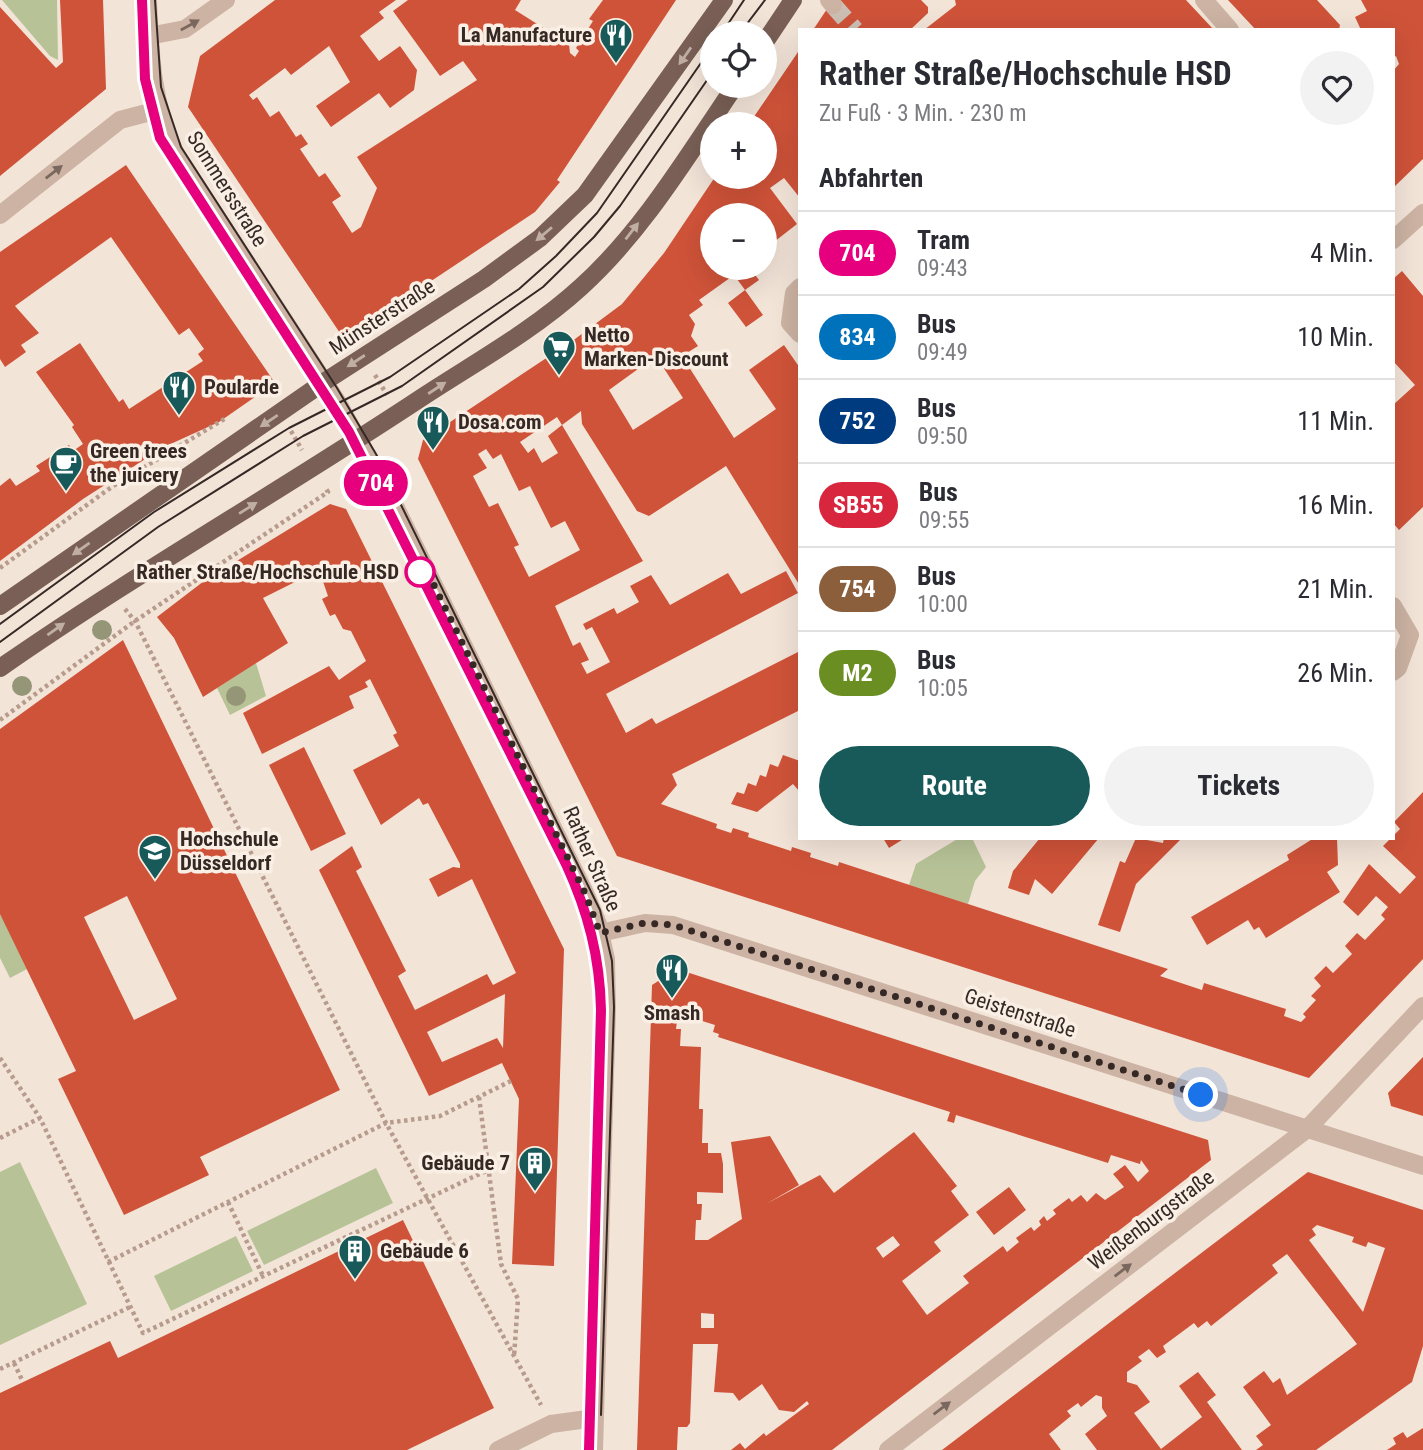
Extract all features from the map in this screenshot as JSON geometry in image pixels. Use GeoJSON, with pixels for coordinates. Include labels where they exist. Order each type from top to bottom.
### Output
{"type":"FeatureCollection","features":[{"type":"Feature","properties":{"kind":"main road","name":"Münsterstraße"},"geometry":{"type":"LineString","coordinates":[[0,606],[324,382],[484,279],[540,238],[566,215],[619,151],[723,0]]}},
{"type":"Feature","properties":{"kind":"main road"},"geometry":{"type":"LineString","coordinates":[[777,23],[793,0]]}},
{"type":"Feature","properties":{"kind":"main road"},"geometry":{"type":"LineString","coordinates":[[0,668],[100,600],[359,439],[523,331],[581,288],[624,243],[727,98]]}},
{"type":"Feature","properties":{"kind":"street","name":"Sommersstraße"},"geometry":{"type":"LineString","coordinates":[[148,0],[149,36],[158,110],[176,154],[324,382]]}},
{"type":"Feature","properties":{"kind":"street"},"geometry":{"type":"LineString","coordinates":[[149,36],[185,29],[226,0]]}},
{"type":"Feature","properties":{"kind":"street"},"geometry":{"type":"LineString","coordinates":[[1204,0],[1228,28]]}},
{"type":"Feature","properties":{"kind":"street"},"geometry":{"type":"LineString","coordinates":[[0,215],[120,120],[158,110]]}},
{"type":"Feature","properties":{"kind":"street"},"geometry":{"type":"LineString","coordinates":[[1395,236],[1423,213]]}},
{"type":"Feature","properties":{"kind":"street"},"geometry":{"type":"LineString","coordinates":[[798,289],[794,293],[790,323],[798,332]]}},
{"type":"Feature","properties":{"kind":"street","name":"Rather Straße"},"geometry":{"type":"LineString","coordinates":[[324,382],[359,439],[507,731],[585,893],[600,933],[606,959],[607,1009],[594,1450]]}},
{"type":"Feature","properties":{"kind":"street"},"geometry":{"type":"LineString","coordinates":[[1395,609],[1410,635],[1395,671]]}},
{"type":"Feature","properties":{"kind":"street","name":"Geistenstraße"},"geometry":{"type":"LineString","coordinates":[[600,933],[645,923],[673,925],[1423,1166]]}},
{"type":"Feature","properties":{"kind":"street","name":"Weißenburgstraße"},"geometry":{"type":"LineString","coordinates":[[888,1450],[1307,1129],[1423,1006]]}},
{"type":"Feature","properties":{"kind":"street"},"geometry":{"type":"LineString","coordinates":[[498,1450],[551,1424],[595,1419]]}},
{"type":"Feature","properties":{"kind":"path"},"geometry":{"type":"LineString","coordinates":[[363,356],[398,413]]}},
{"type":"Feature","properties":{"kind":"path"},"geometry":{"type":"LineString","coordinates":[[0,720],[135,621],[328,492],[280,413]]}},
{"type":"Feature","properties":{"kind":"path"},"geometry":{"type":"LineString","coordinates":[[0,568],[113,486],[232,414]]}},
{"type":"Feature","properties":{"kind":"path"},"geometry":{"type":"LineString","coordinates":[[232,543],[238,552]]}},
{"type":"Feature","properties":{"kind":"path"},"geometry":{"type":"LineString","coordinates":[[123,606],[135,621],[386,1123],[551,1424]]}},
{"type":"Feature","properties":{"kind":"path"},"geometry":{"type":"LineString","coordinates":[[0,1058],[40,1118],[143,1333],[488,1170]]}},
{"type":"Feature","properties":{"kind":"path"},"geometry":{"type":"LineString","coordinates":[[108,1262],[386,1123],[440,1116],[510,1081]]}},
{"type":"Feature","properties":{"kind":"path"},"geometry":{"type":"LineString","coordinates":[[479,1097],[501,1264],[518,1298],[514,1357]]}},
{"type":"Feature","properties":{"kind":"path"},"geometry":{"type":"LineString","coordinates":[[0,1138],[40,1118]]}},
{"type":"Feature","properties":{"kind":"path"},"geometry":{"type":"LineString","coordinates":[[228,1202],[262,1276]]}},
{"type":"Feature","properties":{"kind":"path"},"geometry":{"type":"LineString","coordinates":[[0,1370],[130,1307]]}},
{"type":"Feature","properties":{"kind":"path"},"geometry":{"type":"LineString","coordinates":[[14,1363],[23,1382]]}},
{"type":"Feature","properties":{"kind":"green space"},"geometry":{"type":"Polygon","coordinates":[[[2,0],[57,0],[58,60],[50,56],[2,0]]]}},
{"type":"Feature","properties":{"kind":"green space"},"geometry":{"type":"Polygon","coordinates":[[[256,663],[266,696],[230,715],[217,688],[256,663]]]}},
{"type":"Feature","properties":{"kind":"green space"},"geometry":{"type":"Polygon","coordinates":[[[956,840],[973,840],[986,867],[975,881],[968,904],[909,885],[916,864],[956,840]]]}},
{"type":"Feature","properties":{"kind":"green space"},"geometry":{"type":"Polygon","coordinates":[[[0,913],[27,969],[10,978],[0,958],[0,913]]]}},
{"type":"Feature","properties":{"kind":"green space"},"geometry":{"type":"Polygon","coordinates":[[[20,1162],[87,1304],[0,1345],[0,1172],[20,1162]]]}},
{"type":"Feature","properties":{"kind":"green space"},"geometry":{"type":"Polygon","coordinates":[[[376,1168],[393,1203],[264,1265],[247,1231],[376,1168]]]}},
{"type":"Feature","properties":{"kind":"green space"},"geometry":{"type":"Polygon","coordinates":[[[236,1236],[253,1271],[171,1311],[154,1276],[236,1236]]]}},
{"type":"Feature","properties":{"kind":"building"},"geometry":{"type":"Polygon","coordinates":[[[60,0],[103,0],[106,89],[0,176],[0,7],[56,68],[63,62],[60,0]]]}},
{"type":"Feature","properties":{"kind":"building"},"geometry":{"type":"Polygon","coordinates":[[[275,0],[396,0],[379,12],[384,18],[360,36],[379,61],[400,46],[417,70],[414,90],[390,108],[379,93],[331,127],[316,106],[350,82],[329,46],[291,75],[285,68],[249,95],[253,100],[257,97],[270,117],[279,111],[296,137],[301,134],[308,144],[300,149],[319,177],[325,173],[341,196],[332,202],[352,233],[361,227],[377,188],[357,157],[477,80],[463,61],[440,76],[393,11],[408,0],[521,0],[515,10],[569,44],[570,53],[575,57],[579,51],[576,48],[593,21],[589,19],[603,0],[676,0],[557,180],[560,182],[535,212],[344,339],[188,107],[200,56],[275,0]]]}},
{"type":"Feature","properties":{"kind":"building"},"geometry":{"type":"Polygon","coordinates":[[[839,0],[921,0],[928,7],[928,13],[912,28],[814,28],[829,6],[839,0]]]}},
{"type":"Feature","properties":{"kind":"building"},"geometry":{"type":"Polygon","coordinates":[[[955,0],[1186,0],[1212,28],[927,28],[956,5],[955,0]]]}},
{"type":"Feature","properties":{"kind":"building"},"geometry":{"type":"Polygon","coordinates":[[[1228,0],[1317,0],[1340,25],[1339,28],[1254,28],[1228,0]]]}},
{"type":"Feature","properties":{"kind":"building"},"geometry":{"type":"Polygon","coordinates":[[[1361,0],[1423,0],[1423,159],[1395,186],[1395,69],[1399,64],[1395,57],[1395,28],[1360,28],[1355,17],[1367,11],[1361,0]]]}},
{"type":"Feature","properties":{"kind":"building"},"geometry":{"type":"Polygon","coordinates":[[[798,52],[798,196],[784,178],[777,183],[777,112],[757,112],[767,98],[777,98],[777,83],[798,52]]]}},
{"type":"Feature","properties":{"kind":"building"},"geometry":{"type":"Polygon","coordinates":[[[126,165],[275,383],[219,422],[164,447],[83,499],[0,561],[0,486],[10,478],[16,486],[40,471],[36,466],[69,445],[73,451],[83,444],[72,427],[74,425],[36,372],[80,343],[119,402],[123,399],[129,409],[203,361],[198,354],[204,349],[189,328],[179,335],[111,237],[15,306],[39,333],[21,345],[26,352],[5,367],[0,359],[0,252],[126,165]]]}},
{"type":"Feature","properties":{"kind":"building"},"geometry":{"type":"Polygon","coordinates":[[[707,189],[771,189],[797,224],[777,240],[777,203],[700,203],[700,280],[727,280],[699,300],[703,305],[689,315],[695,324],[691,336],[698,346],[682,356],[734,438],[776,409],[749,370],[784,345],[798,365],[798,583],[726,466],[649,516],[637,511],[582,424],[581,411],[562,425],[643,561],[555,606],[573,646],[580,642],[589,660],[581,663],[587,674],[610,662],[592,627],[586,630],[583,624],[614,608],[617,614],[639,602],[630,586],[651,575],[670,605],[728,573],[741,594],[786,571],[798,593],[606,694],[626,733],[652,718],[656,724],[798,652],[798,711],[672,774],[677,785],[661,804],[717,824],[716,828],[731,833],[733,828],[749,833],[748,837],[791,851],[792,847],[811,853],[810,857],[838,866],[839,862],[1168,969],[1160,976],[1202,990],[1204,983],[1286,1009],[1284,1016],[1301,1022],[1306,1017],[1303,1014],[1316,1000],[1311,996],[1321,986],[1314,978],[1326,966],[1333,973],[1352,954],[1345,946],[1357,933],[1365,940],[1385,919],[1381,915],[1388,907],[1376,896],[1358,916],[1343,902],[1369,864],[1400,894],[1416,877],[1383,846],[1389,840],[1395,840],[1395,834],[1400,829],[1395,821],[1423,792],[1423,959],[1309,1078],[617,856],[418,459],[423,440],[575,339],[622,304],[664,253],[707,189]],[[656,356],[609,390],[633,430],[683,398],[656,356]],[[557,417],[520,442],[528,453],[534,448],[542,463],[558,453],[548,436],[562,425],[557,417]],[[486,449],[478,454],[487,468],[473,476],[489,507],[498,503],[519,545],[514,547],[529,577],[580,550],[565,521],[551,528],[530,486],[519,491],[501,454],[493,459],[486,449]]]}},
{"type":"Feature","properties":{"kind":"building"},"geometry":{"type":"Polygon","coordinates":[[[1402,271],[1423,296],[1423,507],[1399,530],[1395,525],[1395,403],[1415,385],[1395,363],[1395,277],[1402,271]]]}},
{"type":"Feature","properties":{"kind":"building"},"geometry":{"type":"Polygon","coordinates":[[[738,280],[759,280],[745,290],[738,280]]]}},
{"type":"Feature","properties":{"kind":"building"},"geometry":{"type":"Polygon","coordinates":[[[745,290],[763,315],[746,327],[728,303],[745,290]]]}},
{"type":"Feature","properties":{"kind":"building"},"geometry":{"type":"Polygon","coordinates":[[[330,504],[346,509],[564,949],[554,1266],[512,1264],[519,1099],[502,1063],[429,1096],[319,870],[352,846],[362,867],[356,871],[406,971],[398,976],[415,1010],[487,974],[493,985],[516,973],[472,879],[438,897],[429,879],[453,867],[460,868],[460,864],[428,803],[423,805],[419,798],[381,825],[353,770],[399,746],[393,735],[397,733],[370,679],[365,682],[368,687],[349,696],[354,708],[262,754],[243,713],[329,666],[339,680],[366,661],[351,631],[343,629],[335,614],[330,616],[322,599],[328,596],[319,570],[263,598],[288,643],[203,697],[174,638],[157,617],[204,581],[330,504]],[[505,994],[427,1032],[442,1062],[497,1038],[503,1048],[505,994]]]}},
{"type":"Feature","properties":{"kind":"building"},"geometry":{"type":"Polygon","coordinates":[[[123,640],[340,1090],[200,1157],[209,1175],[124,1215],[58,1079],[76,1071],[0,914],[0,729],[123,640]],[[127,896],[84,917],[134,1020],[177,999],[127,896]]]}},
{"type":"Feature","properties":{"kind":"building"},"geometry":{"type":"Polygon","coordinates":[[[304,747],[346,834],[311,851],[269,765],[304,747]]]}},
{"type":"Feature","properties":{"kind":"building"},"geometry":{"type":"Polygon","coordinates":[[[783,755],[798,760],[798,790],[793,784],[757,812],[731,804],[737,792],[744,794],[748,783],[756,786],[760,775],[766,777],[770,764],[778,767],[783,755]]]}},
{"type":"Feature","properties":{"kind":"building"},"geometry":{"type":"Polygon","coordinates":[[[884,840],[902,840],[889,848],[884,840]]]}},
{"type":"Feature","properties":{"kind":"building"},"geometry":{"type":"Polygon","coordinates":[[[1038,840],[1097,840],[1052,894],[1035,879],[1029,895],[1008,888],[1013,871],[1038,840]]]}},
{"type":"Feature","properties":{"kind":"building"},"geometry":{"type":"Polygon","coordinates":[[[1135,840],[1163,843],[1164,840],[1180,840],[1136,884],[1120,932],[1098,925],[1120,861],[1125,863],[1135,840]]]}},
{"type":"Feature","properties":{"kind":"building"},"geometry":{"type":"Polygon","coordinates":[[[1311,840],[1337,840],[1338,865],[1327,872],[1340,892],[1266,938],[1259,927],[1254,930],[1248,920],[1207,945],[1191,917],[1289,860],[1287,855],[1311,840]]]}},
{"type":"Feature","properties":{"kind":"building"},"geometry":{"type":"Polygon","coordinates":[[[677,969],[1208,1140],[1211,1160],[832,1450],[731,1450],[740,1443],[745,1449],[764,1433],[766,1436],[809,1404],[807,1401],[794,1412],[779,1410],[762,1384],[739,1401],[733,1393],[714,1392],[718,1344],[693,1344],[690,1423],[687,1427],[678,1427],[677,1450],[637,1450],[652,985],[677,969]],[[696,1019],[695,1022],[677,1021],[676,1029],[681,1029],[680,1046],[701,1047],[699,1109],[703,1109],[702,1143],[708,1143],[708,1153],[721,1153],[723,1193],[697,1192],[697,1204],[702,1204],[701,1220],[696,1220],[695,1240],[708,1240],[742,1219],[731,1142],[770,1136],[799,1185],[766,1204],[820,1175],[834,1193],[914,1132],[957,1186],[951,1191],[969,1215],[934,1242],[941,1251],[902,1281],[927,1315],[969,1283],[963,1276],[1003,1246],[1007,1252],[1019,1242],[1016,1238],[1031,1227],[1034,1231],[1041,1225],[1039,1221],[1044,1216],[1047,1221],[1056,1214],[1053,1210],[1069,1198],[1072,1202],[1081,1195],[1087,1202],[1096,1193],[1105,1200],[1124,1187],[1113,1174],[1125,1165],[1138,1182],[1149,1171],[1141,1160],[1140,1164],[1111,1155],[1108,1163],[956,1115],[954,1123],[947,1121],[950,1112],[718,1037],[719,1034],[713,1032],[715,1025],[696,1019]],[[893,1236],[876,1248],[883,1258],[900,1245],[893,1236]],[[701,1313],[701,1328],[714,1328],[714,1314],[701,1313]]]}},
{"type":"Feature","properties":{"kind":"building"},"geometry":{"type":"Polygon","coordinates":[[[1423,1057],[1423,1116],[1391,1106],[1388,1093],[1423,1057]]]}},
{"type":"Feature","properties":{"kind":"building"},"geometry":{"type":"Polygon","coordinates":[[[1308,1172],[1423,1210],[1423,1346],[1412,1382],[1316,1450],[1256,1450],[1263,1445],[1256,1436],[1271,1425],[1243,1387],[1264,1371],[1273,1383],[1280,1378],[1287,1395],[1357,1344],[1287,1254],[1272,1265],[1278,1273],[1211,1326],[1207,1321],[1198,1328],[1194,1323],[1163,1346],[1166,1352],[1157,1358],[1149,1349],[1138,1357],[1142,1361],[1127,1372],[1127,1382],[1137,1385],[1150,1402],[1134,1413],[1161,1449],[1202,1417],[1179,1386],[1198,1372],[1216,1395],[1207,1402],[1242,1450],[1097,1450],[1085,1434],[1107,1416],[1102,1408],[1102,1397],[1096,1395],[1081,1407],[1078,1403],[1067,1411],[1071,1416],[1049,1434],[1061,1450],[942,1450],[1308,1172]],[[1317,1225],[1312,1229],[1316,1235],[1309,1240],[1363,1312],[1385,1248],[1368,1242],[1366,1247],[1352,1242],[1354,1237],[1317,1225]]]}},
{"type":"Feature","properties":{"kind":"building"},"geometry":{"type":"Polygon","coordinates":[[[1009,1187],[1026,1210],[994,1235],[976,1212],[1009,1187]]]}},
{"type":"Feature","properties":{"kind":"building","name":"Gebäude 6"},"geometry":{"type":"Polygon","coordinates":[[[403,1220],[494,1408],[407,1450],[0,1450],[0,1393],[110,1341],[118,1358],[403,1220]]]}},
{"type":"Feature","properties":{"kind":"building"},"geometry":{"type":"Polygon","coordinates":[[[1423,1428],[1423,1450],[1387,1450],[1396,1444],[1393,1438],[1403,1432],[1407,1438],[1423,1428]]]}},
{"type":"Feature","properties":{"kind":"tunnel"},"geometry":{"type":"LineString","coordinates":[[833,5],[853,28]]}},
{"type":"Feature","properties":{"kind":"tram line"},"geometry":{"type":"LineString","coordinates":[[142,0],[145,78],[160,138],[349,432],[566,865],[581,900],[595,953],[601,1010],[589,1450]]}},
{"type":"Feature","properties":{"kind":"tram line","name":"704"},"geometry":{"type":"LineString","coordinates":[[142,0],[145,79],[152,118],[160,138],[180,173],[349,432],[566,864],[592,929],[599,967],[601,1010],[589,1450]]}},
{"type":"Feature","properties":{"kind":"tram line"},"geometry":{"type":"LineString","coordinates":[[155,0],[161,87],[181,147],[337,388],[376,454],[600,910],[612,961],[614,1007],[601,1415]]}},
{"type":"Feature","properties":{"kind":"tram line"},"geometry":{"type":"LineString","coordinates":[[730,21],[744,0]]}},
{"type":"Feature","properties":{"kind":"tram line"},"geometry":{"type":"LineString","coordinates":[[749,21],[765,0]]}},
{"type":"Feature","properties":{"kind":"tram line"},"geometry":{"type":"LineString","coordinates":[[0,624],[154,512],[289,428],[390,377],[519,289],[556,256],[597,213],[700,64]]}},
{"type":"Feature","properties":{"kind":"tram line"},"geometry":{"type":"LineString","coordinates":[[0,642],[158,527],[303,436],[402,386],[543,287],[594,237],[620,206],[700,90]]}},
{"type":"Feature","properties":{"kind":"place","name":"La Manufacture"},"geometry":{"type":"Point","coordinates":[616,65]}},
{"type":"Feature","properties":{"kind":"place","name":"Netto Marken-Discount"},"geometry":{"type":"Point","coordinates":[559,377]}},
{"type":"Feature","properties":{"kind":"place","name":"Poularde"},"geometry":{"type":"Point","coordinates":[179,417]}},
{"type":"Feature","properties":{"kind":"place","name":"Dosa.com"},"geometry":{"type":"Point","coordinates":[433,452]}},
{"type":"Feature","properties":{"kind":"place","name":"Green trees the juicery"},"geometry":{"type":"Point","coordinates":[66,493]}},
{"type":"Feature","properties":{"kind":"place","name":"Rather Straße/Hochschule HSD"},"geometry":{"type":"Point","coordinates":[420,572]}},
{"type":"Feature","properties":{"kind":"place","name":"Hochschule Düsseldorf"},"geometry":{"type":"Point","coordinates":[155,881]}},
{"type":"Feature","properties":{"kind":"place","name":"Smash"},"geometry":{"type":"Point","coordinates":[672,1000]}},
{"type":"Feature","properties":{"kind":"place","name":"Gebäude 7"},"geometry":{"type":"Point","coordinates":[535,1193]}},
{"type":"Feature","properties":{"kind":"place","name":"Gebäude 6"},"geometry":{"type":"Point","coordinates":[355,1281]}},
{"type":"Feature","properties":{"kind":"route"},"geometry":{"type":"LineString","coordinates":[[420,572],[426,569],[507,731],[585,893],[600,933],[645,923],[673,925],[1201,1095]]}}]}
